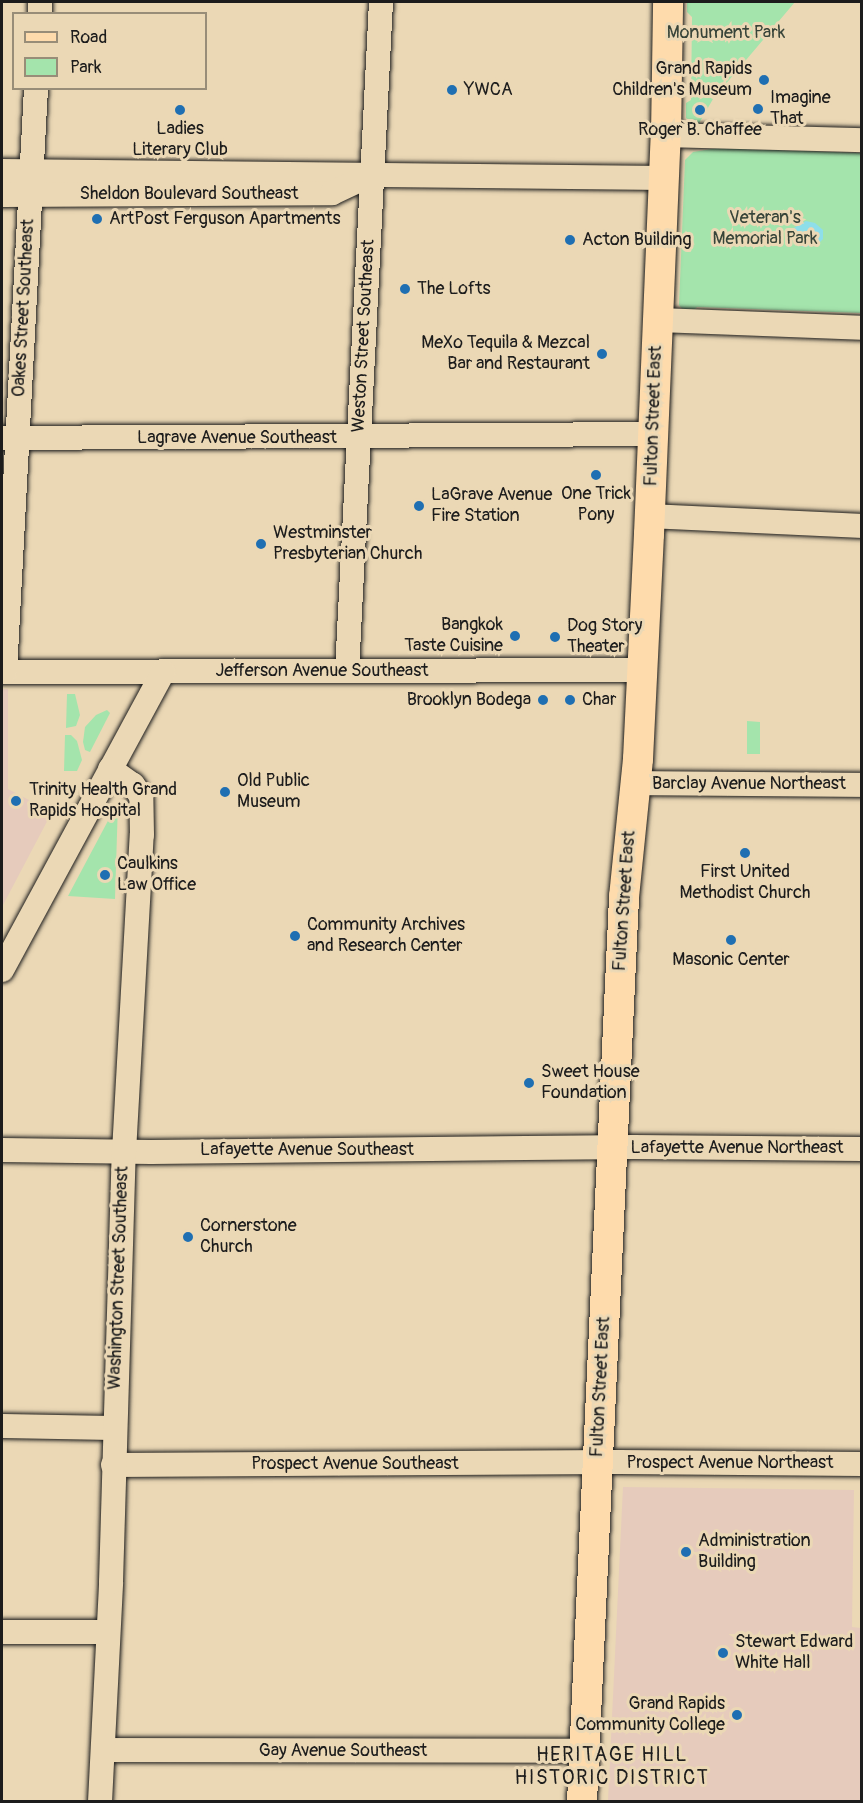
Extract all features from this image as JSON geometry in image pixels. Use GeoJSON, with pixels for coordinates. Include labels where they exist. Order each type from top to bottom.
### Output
{"type":"FeatureCollection","features":[{"type":"Feature","properties":{"kind":"main road","name":"Fulton Street East"},"geometry":{"type":"LineString","coordinates":[[582,1802],[625,884],[636,783],[650,516],[665,178],[668,2]]}},
{"type":"Feature","properties":{"kind":"street","name":"Weston Street Southeast"},"geometry":{"type":"LineString","coordinates":[[346,671],[381,2]]}},
{"type":"Feature","properties":{"kind":"street","name":"Oakes Street Southeast"},"geometry":{"type":"LineString","coordinates":[[3,672],[9,438],[31,195],[36,90]]}},
{"type":"Feature","properties":{"kind":"street"},"geometry":{"type":"LineString","coordinates":[[666,135],[861,140]]}},
{"type":"Feature","properties":{"kind":"street","name":"Sheldon Boulevard Southeast"},"geometry":{"type":"LineString","coordinates":[[2,171],[665,178]]}},
{"type":"Feature","properties":{"kind":"street","name":"Sheldon Boulevard Southeast"},"geometry":{"type":"LineString","coordinates":[[2,195],[332,194],[372,175]]}},
{"type":"Feature","properties":{"kind":"street"},"geometry":{"type":"LineString","coordinates":[[658,320],[861,328]]}},
{"type":"Feature","properties":{"kind":"street","name":"Lagrave Avenue Southeast"},"geometry":{"type":"LineString","coordinates":[[9,438],[358,438],[653,434]]}},
{"type":"Feature","properties":{"kind":"street"},"geometry":{"type":"LineString","coordinates":[[650,516],[861,526]]}},
{"type":"Feature","properties":{"kind":"street","name":"Jefferson Avenue Southeast"},"geometry":{"type":"LineString","coordinates":[[3,672],[642,670]]}},
{"type":"Feature","properties":{"kind":"street"},"geometry":{"type":"LineString","coordinates":[[2,970],[163,672]]}},
{"type":"Feature","properties":{"kind":"street","name":"Washington Street Southeast"},"geometry":{"type":"LineString","coordinates":[[100,1802],[124,1152],[142,835],[141,796],[133,785],[110,769]]}},
{"type":"Feature","properties":{"kind":"street","name":"Barclay Avenue Northeast"},"geometry":{"type":"LineString","coordinates":[[636,783],[861,785]]}},
{"type":"Feature","properties":{"kind":"street","name":"Lafayette Avenue Southeast"},"geometry":{"type":"LineString","coordinates":[[2,1150],[124,1152],[612,1148]]}},
{"type":"Feature","properties":{"kind":"street","name":"Lafayette Avenue Northeast"},"geometry":{"type":"LineString","coordinates":[[612,1148],[861,1149]]}},
{"type":"Feature","properties":{"kind":"street"},"geometry":{"type":"LineString","coordinates":[[2,1426],[114,1428]]}},
{"type":"Feature","properties":{"kind":"street","name":"Prospect Avenue Northeast"},"geometry":{"type":"LineString","coordinates":[[597,1462],[861,1464]]}},
{"type":"Feature","properties":{"kind":"street","name":"Prospect Avenue Southeast"},"geometry":{"type":"LineString","coordinates":[[113,1465],[597,1462]]}},
{"type":"Feature","properties":{"kind":"street"},"geometry":{"type":"LineString","coordinates":[[2,1632],[108,1632]]}},
{"type":"Feature","properties":{"kind":"street","name":"Gay Avenue Southeast"},"geometry":{"type":"LineString","coordinates":[[103,1750],[584,1751]]}},
{"type":"Feature","properties":{"kind":"shaded area","name":"Trinity Health Grand Rapids Hospital"},"geometry":{"type":"Polygon","coordinates":[[[2,689],[8,689],[8,789],[52,812],[2,907],[2,689]]]}},
{"type":"Feature","properties":{"kind":"shaded area","name":"Grand Rapids Community College"},"geometry":{"type":"Polygon","coordinates":[[[623,1487],[854,1490],[852,1627],[861,1628],[861,1801],[608,1801],[623,1487]]]}},
{"type":"Feature","properties":{"kind":"green space","name":"Monument Park"},"geometry":{"type":"Polygon","coordinates":[[[687,2],[795,2],[713,99],[698,125],[686,118],[686,103],[691,100],[692,17],[687,12],[687,2]]]}},
{"type":"Feature","properties":{"kind":"green space","name":"Veteran's Memorial Park"},"geometry":{"type":"Polygon","coordinates":[[[717,148],[861,153],[861,313],[697,307],[693,311],[684,311],[679,305],[685,160],[693,152],[717,148]]]}},
{"type":"Feature","properties":{"kind":"green space"},"geometry":{"type":"Polygon","coordinates":[[[67,694],[75,694],[80,715],[76,726],[66,728],[67,694]]]}},
{"type":"Feature","properties":{"kind":"green space"},"geometry":{"type":"Polygon","coordinates":[[[107,710],[110,713],[90,752],[85,750],[83,742],[85,727],[96,715],[107,710]]]}},
{"type":"Feature","properties":{"kind":"green space"},"geometry":{"type":"Polygon","coordinates":[[[747,721],[760,722],[760,754],[747,754],[747,721]]]}},
{"type":"Feature","properties":{"kind":"green space"},"geometry":{"type":"Polygon","coordinates":[[[65,735],[71,735],[77,741],[82,760],[77,771],[64,771],[65,735]]]}},
{"type":"Feature","properties":{"kind":"green space"},"geometry":{"type":"Polygon","coordinates":[[[118,802],[115,899],[68,896],[118,802]]]}},
{"type":"Feature","properties":{"kind":"water"},"geometry":{"type":"Polygon","coordinates":[[[806,221],[815,223],[823,230],[823,239],[817,245],[803,247],[791,239],[792,229],[806,221]]]}},
{"type":"Feature","properties":{"kind":"place","name":"Grand Rapids Children's Museum"},"geometry":{"type":"Point","coordinates":[764,80]}},
{"type":"Feature","properties":{"kind":"place","name":"YWCA"},"geometry":{"type":"Point","coordinates":[452,90]}},
{"type":"Feature","properties":{"kind":"place","name":"Imagine That"},"geometry":{"type":"Point","coordinates":[758,109]}},
{"type":"Feature","properties":{"kind":"place","name":"Ladies Literary Club"},"geometry":{"type":"Point","coordinates":[180,110]}},
{"type":"Feature","properties":{"kind":"place","name":"Roger B. Chaffee"},"geometry":{"type":"Point","coordinates":[700,110]}},
{"type":"Feature","properties":{"kind":"place","name":"ArtPost Ferguson Apartments"},"geometry":{"type":"Point","coordinates":[97,219]}},
{"type":"Feature","properties":{"kind":"place","name":"Acton Building"},"geometry":{"type":"Point","coordinates":[570,240]}},
{"type":"Feature","properties":{"kind":"place","name":"The Lofts"},"geometry":{"type":"Point","coordinates":[405,289]}},
{"type":"Feature","properties":{"kind":"place","name":"MeXo Tequila & Mezcal Bar and Restaurant"},"geometry":{"type":"Point","coordinates":[602,354]}},
{"type":"Feature","properties":{"kind":"place","name":"One Trick Pony"},"geometry":{"type":"Point","coordinates":[596,475]}},
{"type":"Feature","properties":{"kind":"place","name":"LaGrave Avenue Fire Station"},"geometry":{"type":"Point","coordinates":[419,506]}},
{"type":"Feature","properties":{"kind":"place","name":"Westminster Presbyterian Church"},"geometry":{"type":"Point","coordinates":[261,544]}},
{"type":"Feature","properties":{"kind":"place","name":"Bangkok Taste Cuisine"},"geometry":{"type":"Point","coordinates":[515,636]}},
{"type":"Feature","properties":{"kind":"place","name":"Dog Story Theater"},"geometry":{"type":"Point","coordinates":[555,637]}},
{"type":"Feature","properties":{"kind":"place","name":"Brooklyn Bodega"},"geometry":{"type":"Point","coordinates":[543,700]}},
{"type":"Feature","properties":{"kind":"place","name":"Char"},"geometry":{"type":"Point","coordinates":[570,700]}},
{"type":"Feature","properties":{"kind":"place","name":"Old Public Museum"},"geometry":{"type":"Point","coordinates":[225,792]}},
{"type":"Feature","properties":{"kind":"place","name":"Trinity Health Grand Rapids Hospital"},"geometry":{"type":"Point","coordinates":[16,801]}},
{"type":"Feature","properties":{"kind":"place","name":"First United Methodist Church"},"geometry":{"type":"Point","coordinates":[745,853]}},
{"type":"Feature","properties":{"kind":"place","name":"Caulkins Law Office"},"geometry":{"type":"Point","coordinates":[105,875]}},
{"type":"Feature","properties":{"kind":"place","name":"Community Archives and Research Center"},"geometry":{"type":"Point","coordinates":[295,936]}},
{"type":"Feature","properties":{"kind":"place","name":"Masonic Center"},"geometry":{"type":"Point","coordinates":[731,940]}},
{"type":"Feature","properties":{"kind":"place","name":"Sweet House Foundation"},"geometry":{"type":"Point","coordinates":[529,1083]}},
{"type":"Feature","properties":{"kind":"place","name":"Cornerstone Church"},"geometry":{"type":"Point","coordinates":[188,1237]}},
{"type":"Feature","properties":{"kind":"place","name":"Administration Building"},"geometry":{"type":"Point","coordinates":[686,1552]}},
{"type":"Feature","properties":{"kind":"place","name":"Stewart Edward White Hall"},"geometry":{"type":"Point","coordinates":[723,1653]}},
{"type":"Feature","properties":{"kind":"place","name":"Grand Rapids Community College"},"geometry":{"type":"Point","coordinates":[737,1715]}},
{"type":"Feature","properties":{"kind":"district","name":"HERITAGE HILL HISTORIC DISTRICT"},"geometry":{"type":"Point","coordinates":[612,1766]}}]}
